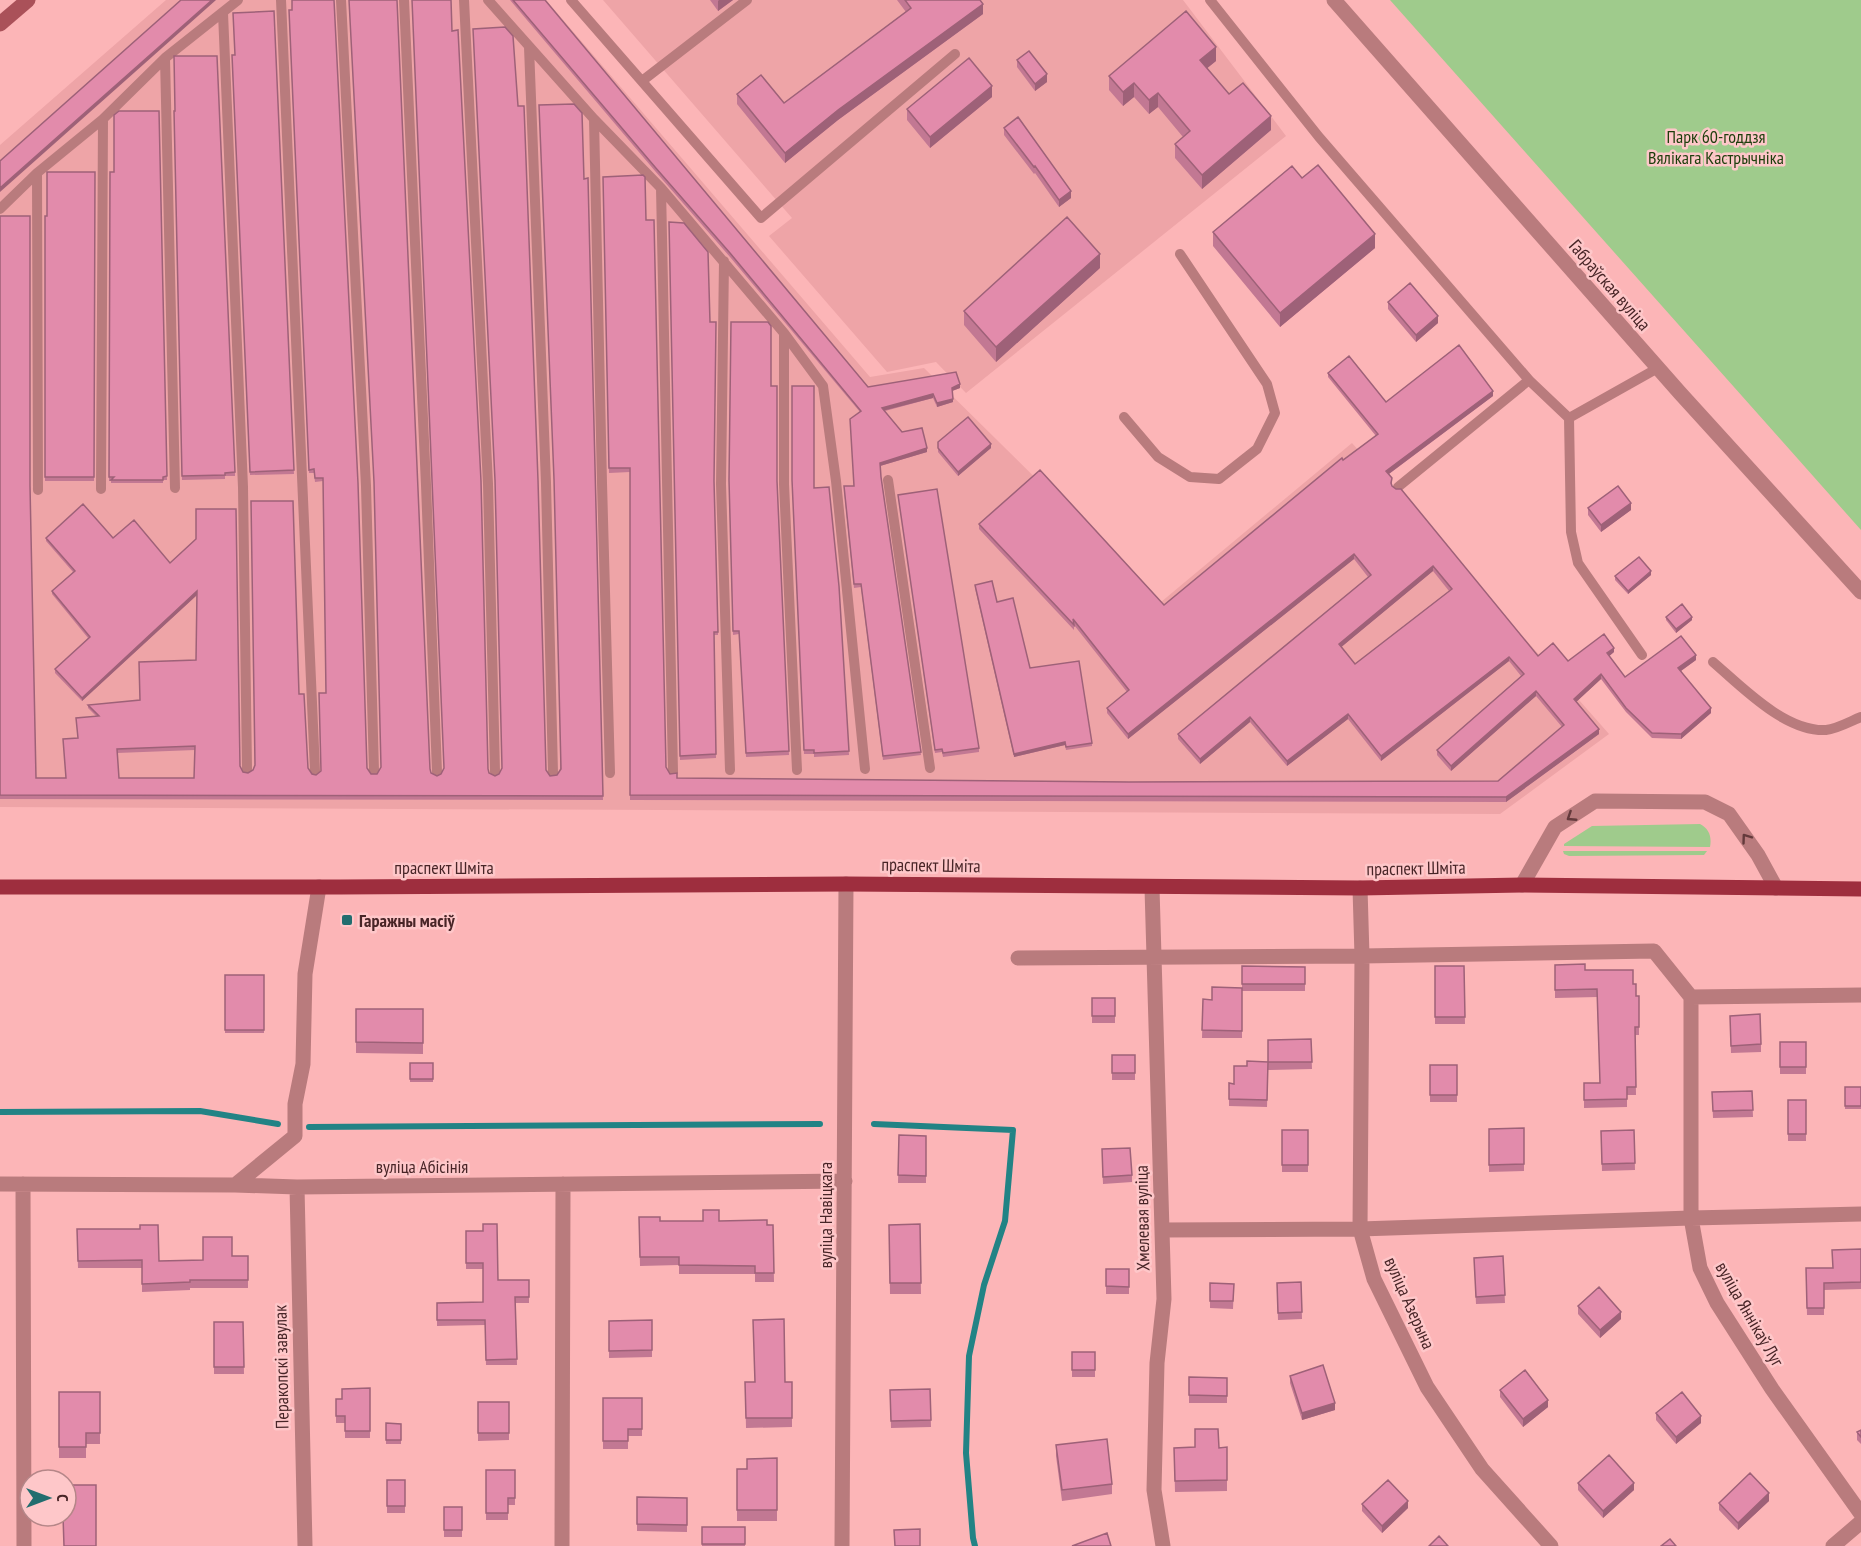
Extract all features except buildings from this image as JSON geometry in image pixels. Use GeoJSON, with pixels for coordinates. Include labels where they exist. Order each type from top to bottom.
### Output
{"type":"FeatureCollection","features":[{"type":"Feature","properties":{"kind":"main road"},"geometry":{"type":"LineString","coordinates":[[0,24],[28,0]]}},
{"type":"Feature","properties":{"kind":"main road","name":"праспект Шміта"},"geometry":{"type":"LineString","coordinates":[[0,887],[846,884],[1152,888],[1522,885],[1861,889]]}},
{"type":"Feature","properties":{"kind":"street","name":"Габраўская вуліца"},"geometry":{"type":"LineString","coordinates":[[1334,0],[1658,368],[1861,591]]}},
{"type":"Feature","properties":{"kind":"street"},"geometry":{"type":"LineString","coordinates":[[1522,885],[1555,827],[1595,801],[1705,802],[1729,814],[1758,855],[1776,888]]}},
{"type":"Feature","properties":{"kind":"street","name":"вуліца Навіцкага"},"geometry":{"type":"LineString","coordinates":[[842,1546],[846,884]]}},
{"type":"Feature","properties":{"kind":"street"},"geometry":{"type":"LineString","coordinates":[[235,1185],[295,1136],[295,1104],[303,1064],[305,974],[319,887]]}},
{"type":"Feature","properties":{"kind":"street","name":"Хмелевая вуліца"},"geometry":{"type":"LineString","coordinates":[[1152,888],[1164,1299],[1157,1363],[1154,1490],[1163,1546]]}},
{"type":"Feature","properties":{"kind":"street","name":"вуліца Азерына"},"geometry":{"type":"LineString","coordinates":[[1360,888],[1362,956],[1360,1229],[1374,1279],[1427,1387],[1482,1469],[1551,1546]]}},
{"type":"Feature","properties":{"kind":"street"},"geometry":{"type":"LineString","coordinates":[[1018,958],[1654,951],[1691,997],[1861,995]]}},
{"type":"Feature","properties":{"kind":"street","name":"вуліца Яннікаў Луг"},"geometry":{"type":"LineString","coordinates":[[1691,997],[1690,1218],[1700,1268],[1717,1303],[1772,1389],[1861,1514]]}},
{"type":"Feature","properties":{"kind":"street","name":"вуліца Абісінія"},"geometry":{"type":"LineString","coordinates":[[0,1184],[297,1187],[845,1181]]}},
{"type":"Feature","properties":{"kind":"street"},"geometry":{"type":"LineString","coordinates":[[23,1184],[24,1546]]}},
{"type":"Feature","properties":{"kind":"street"},"geometry":{"type":"LineString","coordinates":[[562,1546],[563,1184]]}},
{"type":"Feature","properties":{"kind":"street","name":"Перакопскі завулак"},"geometry":{"type":"LineString","coordinates":[[297,1187],[304,1546]]}},
{"type":"Feature","properties":{"kind":"street"},"geometry":{"type":"LineString","coordinates":[[1162,1230],[1360,1229],[1861,1214]]}},
{"type":"Feature","properties":{"kind":"street"},"geometry":{"type":"LineString","coordinates":[[1833,1546],[1861,1522]]}},
{"type":"Feature","properties":{"kind":"lane"},"geometry":{"type":"LineString","coordinates":[[0,209],[37,173],[103,119],[165,58],[238,0]]}},
{"type":"Feature","properties":{"kind":"lane"},"geometry":{"type":"LineString","coordinates":[[281,0],[315,771]]}},
{"type":"Feature","properties":{"kind":"lane"},"geometry":{"type":"LineString","coordinates":[[341,0],[366,486],[374,771]]}},
{"type":"Feature","properties":{"kind":"lane"},"geometry":{"type":"LineString","coordinates":[[404,0],[437,772]]}},
{"type":"Feature","properties":{"kind":"lane"},"geometry":{"type":"LineString","coordinates":[[464,0],[488,484],[495,771]]}},
{"type":"Feature","properties":{"kind":"lane"},"geometry":{"type":"LineString","coordinates":[[489,0],[594,119],[661,188],[784,333],[823,386],[836,481],[865,769]]}},
{"type":"Feature","properties":{"kind":"lane"},"geometry":{"type":"LineString","coordinates":[[571,0],[761,218],[955,54]]}},
{"type":"Feature","properties":{"kind":"lane"},"geometry":{"type":"LineString","coordinates":[[642,81],[747,0]]}},
{"type":"Feature","properties":{"kind":"lane"},"geometry":{"type":"LineString","coordinates":[[1210,0],[1319,137],[1529,380],[1569,418],[1570,532],[1578,563],[1642,655]]}},
{"type":"Feature","properties":{"kind":"lane"},"geometry":{"type":"LineString","coordinates":[[223,13],[243,487],[248,769]]}},
{"type":"Feature","properties":{"kind":"lane"},"geometry":{"type":"LineString","coordinates":[[529,47],[546,483],[554,773]]}},
{"type":"Feature","properties":{"kind":"lane"},"geometry":{"type":"LineString","coordinates":[[165,58],[175,488]]}},
{"type":"Feature","properties":{"kind":"lane"},"geometry":{"type":"LineString","coordinates":[[101,489],[103,119]]}},
{"type":"Feature","properties":{"kind":"lane"},"geometry":{"type":"LineString","coordinates":[[594,119],[610,773]]}},
{"type":"Feature","properties":{"kind":"lane"},"geometry":{"type":"LineString","coordinates":[[37,173],[38,490]]}},
{"type":"Feature","properties":{"kind":"lane"},"geometry":{"type":"LineString","coordinates":[[661,188],[674,772]]}},
{"type":"Feature","properties":{"kind":"lane"},"geometry":{"type":"LineString","coordinates":[[1124,417],[1158,457],[1190,477],[1219,479],[1257,449],[1275,413],[1267,384],[1180,254]]}},
{"type":"Feature","properties":{"kind":"lane"},"geometry":{"type":"LineString","coordinates":[[724,261],[721,484],[730,770]]}},
{"type":"Feature","properties":{"kind":"lane"},"geometry":{"type":"LineString","coordinates":[[784,333],[784,484],[797,770]]}},
{"type":"Feature","properties":{"kind":"lane"},"geometry":{"type":"LineString","coordinates":[[1569,418],[1658,368]]}},
{"type":"Feature","properties":{"kind":"lane"},"geometry":{"type":"LineString","coordinates":[[1398,487],[1529,380]]}},
{"type":"Feature","properties":{"kind":"lane"},"geometry":{"type":"LineString","coordinates":[[888,480],[930,768]]}},
{"type":"Feature","properties":{"kind":"lane"},"geometry":{"type":"LineString","coordinates":[[1713,662],[1762,705],[1802,726],[1827,730],[1861,717]]}},
{"type":"Feature","properties":{"kind":"shaded area"},"geometry":{"type":"Polygon","coordinates":[[[166,0],[546,0],[870,377],[924,368],[1161,602],[1352,443],[1609,734],[1500,814],[0,807],[0,145],[166,0]]]}},
{"type":"Feature","properties":{"kind":"shaded area"},"geometry":{"type":"Polygon","coordinates":[[[603,0],[1183,0],[1286,136],[966,393],[936,362],[887,372],[769,236],[792,218],[603,0]]]}},
{"type":"Feature","properties":{"kind":"green space","name":"Парк 60-годдзя Вялікага Кастрычніка"},"geometry":{"type":"Polygon","coordinates":[[[1390,0],[1861,0],[1861,530],[1390,0]]]}},
{"type":"Feature","properties":{"kind":"green space"},"geometry":{"type":"Polygon","coordinates":[[[1700,824],[1709,833],[1710,847],[1564,846],[1592,826],[1700,824]]]}},
{"type":"Feature","properties":{"kind":"green space"},"geometry":{"type":"Polygon","coordinates":[[[1563,851],[1707,851],[1704,855],[1569,856],[1563,851]]]}},
{"type":"Feature","properties":{"kind":"waterway"},"geometry":{"type":"LineString","coordinates":[[0,1112],[200,1111],[278,1124]]}},
{"type":"Feature","properties":{"kind":"waterway"},"geometry":{"type":"LineString","coordinates":[[309,1127],[820,1124]]}},
{"type":"Feature","properties":{"kind":"waterway"},"geometry":{"type":"LineString","coordinates":[[874,1124],[1013,1130],[1005,1221],[984,1285],[969,1356],[966,1453],[975,1546]]}},
{"type":"Feature","properties":{"kind":"place","name":"Гаражны масіў"},"geometry":{"type":"Point","coordinates":[347,920]}}]}
